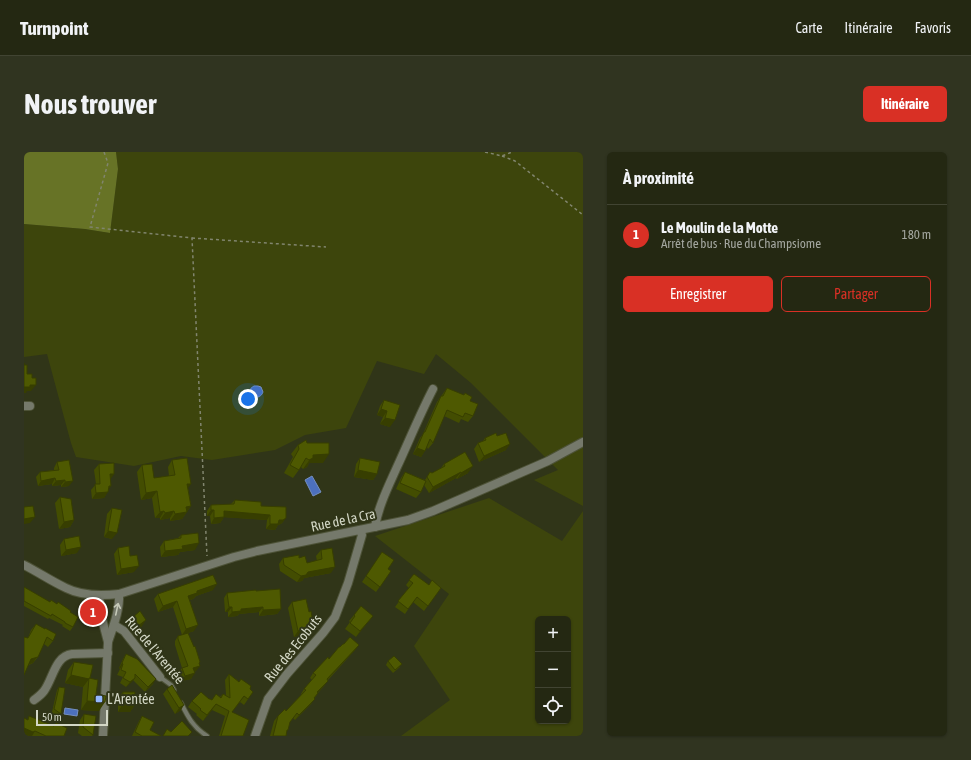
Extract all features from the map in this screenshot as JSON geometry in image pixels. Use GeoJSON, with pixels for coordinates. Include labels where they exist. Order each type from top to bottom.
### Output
{"type":"FeatureCollection","features":[{"type":"Feature","properties":{"kind":"street"},"geometry":{"type":"LineString","coordinates":[[375,527],[376,519],[388,486],[433,389]]}},
{"type":"Feature","properties":{"kind":"street","name":"Rue de la Cra"},"geometry":{"type":"LineString","coordinates":[[24,565],[66,588],[79,592],[99,595],[119,594],[257,551],[408,520],[433,511],[548,461],[583,442]]}},
{"type":"Feature","properties":{"kind":"street","name":"Rue des Ecobuts"},"geometry":{"type":"LineString","coordinates":[[255,736],[268,699],[287,674],[324,633],[335,618],[348,583],[362,535],[360,530]]}},
{"type":"Feature","properties":{"kind":"street","name":"Rue de l'Arentée"},"geometry":{"type":"LineString","coordinates":[[119,594],[114,625],[124,631],[160,677]]}},
{"type":"Feature","properties":{"kind":"street"},"geometry":{"type":"LineString","coordinates":[[99,595],[100,615],[108,642],[103,736]]}},
{"type":"Feature","properties":{"kind":"street"},"geometry":{"type":"LineString","coordinates":[[108,642],[114,625]]}},
{"type":"Feature","properties":{"kind":"street"},"geometry":{"type":"LineString","coordinates":[[34,700],[45,690],[59,662],[64,656],[68,654],[108,653]]}},
{"type":"Feature","properties":{"kind":"lane","name":"Rue de l'Arentée"},"geometry":{"type":"LineString","coordinates":[[160,677],[171,685],[175,692]]}},
{"type":"Feature","properties":{"kind":"lane","name":"Rue de l'Arentée"},"geometry":{"type":"LineString","coordinates":[[179,699],[190,720],[199,731],[207,736]]}},
{"type":"Feature","properties":{"kind":"path"},"geometry":{"type":"LineString","coordinates":[[104,152],[108,164],[90,228],[192,238],[326,247]]}},
{"type":"Feature","properties":{"kind":"path"},"geometry":{"type":"LineString","coordinates":[[485,152],[515,161],[583,215]]}},
{"type":"Feature","properties":{"kind":"path"},"geometry":{"type":"LineString","coordinates":[[502,156],[512,152]]}},
{"type":"Feature","properties":{"kind":"path"},"geometry":{"type":"LineString","coordinates":[[192,238],[208,566]]}},
{"type":"Feature","properties":{"kind":"green space"},"geometry":{"type":"Polygon","coordinates":[[[24,152],[116,152],[118,169],[110,233],[85,229],[24,224],[24,152]]]}},
{"type":"Feature","properties":{"kind":"green space"},"geometry":{"type":"Polygon","coordinates":[[[116,152],[583,152],[583,506],[534,480],[558,470],[471,383],[436,354],[424,374],[377,361],[346,428],[305,435],[275,450],[212,460],[181,456],[134,466],[76,457],[47,354],[24,357],[24,224],[85,229],[110,233],[118,169],[116,152]]]}},
{"type":"Feature","properties":{"kind":"green space"},"geometry":{"type":"Polygon","coordinates":[[[489,498],[562,541],[583,511],[583,736],[401,736],[450,700],[414,646],[449,594],[375,536],[489,498]]]}},
{"type":"Feature","properties":{"kind":"water"},"geometry":{"type":"Polygon","coordinates":[[[254,386],[261,387],[263,392],[259,397],[249,398],[249,391],[254,386]]]}},
{"type":"Feature","properties":{"kind":"water"},"geometry":{"type":"Polygon","coordinates":[[[312,476],[321,492],[313,496],[305,480],[312,476]]]}},
{"type":"Feature","properties":{"kind":"water"},"geometry":{"type":"Polygon","coordinates":[[[65,708],[78,710],[77,716],[64,714],[65,708]]]}},
{"type":"Feature","properties":{"kind":"building"},"geometry":{"type":"Polygon","coordinates":[[[24,365],[27,365],[27,374],[32,374],[32,378],[36,378],[36,385],[24,387],[24,365]]]}},
{"type":"Feature","properties":{"kind":"building"},"geometry":{"type":"Polygon","coordinates":[[[447,388],[464,395],[465,393],[472,397],[470,401],[478,404],[473,416],[465,413],[463,417],[447,410],[433,443],[430,439],[425,451],[417,448],[441,396],[443,396],[447,388]]]}},
{"type":"Feature","properties":{"kind":"building"},"geometry":{"type":"Polygon","coordinates":[[[384,400],[400,405],[395,420],[385,418],[387,411],[381,409],[384,400]]]}},
{"type":"Feature","properties":{"kind":"building"},"geometry":{"type":"Polygon","coordinates":[[[496,433],[497,436],[506,433],[510,444],[484,456],[478,443],[486,440],[485,438],[496,433]]]}},
{"type":"Feature","properties":{"kind":"building"},"geometry":{"type":"Polygon","coordinates":[[[306,440],[307,443],[329,443],[329,454],[313,455],[313,458],[309,460],[306,458],[299,470],[290,465],[299,449],[298,445],[306,440]]]}},
{"type":"Feature","properties":{"kind":"building"},"geometry":{"type":"Polygon","coordinates":[[[465,452],[473,466],[433,487],[427,477],[430,472],[432,473],[445,466],[444,464],[465,452]]]}},
{"type":"Feature","properties":{"kind":"building"},"geometry":{"type":"Polygon","coordinates":[[[187,458],[191,484],[187,484],[191,506],[186,507],[187,512],[175,514],[174,511],[165,513],[164,511],[160,512],[157,491],[146,493],[142,465],[152,464],[154,478],[175,475],[172,460],[187,458]]]}},
{"type":"Feature","properties":{"kind":"building"},"geometry":{"type":"Polygon","coordinates":[[[360,458],[380,462],[377,474],[358,470],[360,458]]]}},
{"type":"Feature","properties":{"kind":"building"},"geometry":{"type":"Polygon","coordinates":[[[69,460],[73,481],[56,481],[55,478],[41,481],[40,472],[59,470],[57,462],[69,460]]]}},
{"type":"Feature","properties":{"kind":"building"},"geometry":{"type":"Polygon","coordinates":[[[114,463],[114,474],[110,474],[111,486],[109,486],[108,492],[96,493],[95,484],[100,484],[99,464],[114,463]]]}},
{"type":"Feature","properties":{"kind":"building"},"geometry":{"type":"Polygon","coordinates":[[[405,472],[426,481],[421,492],[400,483],[405,472]]]}},
{"type":"Feature","properties":{"kind":"building"},"geometry":{"type":"Polygon","coordinates":[[[60,497],[71,499],[74,520],[64,522],[60,497]]]}},
{"type":"Feature","properties":{"kind":"building"},"geometry":{"type":"Polygon","coordinates":[[[235,500],[261,502],[261,506],[286,507],[286,518],[279,520],[278,524],[270,524],[270,515],[224,511],[224,517],[214,518],[214,510],[211,510],[211,505],[234,504],[235,500]]]}},
{"type":"Feature","properties":{"kind":"building"},"geometry":{"type":"Polygon","coordinates":[[[33,506],[35,517],[24,519],[24,507],[33,506]]]}},
{"type":"Feature","properties":{"kind":"building"},"geometry":{"type":"Polygon","coordinates":[[[112,508],[122,510],[117,533],[108,531],[112,508]]]}},
{"type":"Feature","properties":{"kind":"building"},"geometry":{"type":"Polygon","coordinates":[[[198,533],[199,543],[182,546],[183,549],[165,551],[164,541],[181,538],[181,535],[198,533]]]}},
{"type":"Feature","properties":{"kind":"building"},"geometry":{"type":"Polygon","coordinates":[[[79,536],[81,547],[66,550],[64,539],[79,536]]]}},
{"type":"Feature","properties":{"kind":"building"},"geometry":{"type":"Polygon","coordinates":[[[129,546],[130,556],[137,555],[139,566],[121,569],[118,548],[129,546]]]}},
{"type":"Feature","properties":{"kind":"building"},"geometry":{"type":"Polygon","coordinates":[[[332,548],[335,567],[308,572],[306,575],[301,576],[284,565],[283,558],[299,555],[299,558],[305,556],[307,563],[322,559],[321,550],[332,548]]]}},
{"type":"Feature","properties":{"kind":"building"},"geometry":{"type":"Polygon","coordinates":[[[382,552],[394,560],[388,569],[391,571],[380,587],[366,576],[382,552]]]}},
{"type":"Feature","properties":{"kind":"building"},"geometry":{"type":"Polygon","coordinates":[[[414,574],[429,585],[432,580],[441,588],[428,606],[417,597],[408,609],[398,601],[413,583],[409,580],[414,574]]]}},
{"type":"Feature","properties":{"kind":"building"},"geometry":{"type":"Polygon","coordinates":[[[213,575],[217,584],[188,596],[198,625],[186,629],[177,601],[163,606],[158,594],[213,575]]]}},
{"type":"Feature","properties":{"kind":"building"},"geometry":{"type":"Polygon","coordinates":[[[24,587],[50,602],[51,600],[57,604],[58,602],[71,611],[70,612],[78,617],[73,627],[52,614],[51,616],[24,601],[24,587]]]}},
{"type":"Feature","properties":{"kind":"building"},"geometry":{"type":"Polygon","coordinates":[[[280,589],[281,609],[263,610],[263,607],[241,609],[241,611],[232,612],[232,607],[229,607],[227,593],[280,589]]]}},
{"type":"Feature","properties":{"kind":"building"},"geometry":{"type":"Polygon","coordinates":[[[306,599],[309,612],[311,611],[313,623],[309,623],[310,628],[298,631],[292,602],[306,599]]]}},
{"type":"Feature","properties":{"kind":"building"},"geometry":{"type":"Polygon","coordinates":[[[361,606],[373,616],[360,631],[350,623],[361,606]]]}},
{"type":"Feature","properties":{"kind":"building"},"geometry":{"type":"Polygon","coordinates":[[[140,611],[146,620],[138,626],[132,618],[140,611]]]}},
{"type":"Feature","properties":{"kind":"building"},"geometry":{"type":"Polygon","coordinates":[[[36,624],[56,634],[53,641],[47,637],[38,657],[31,659],[24,675],[24,637],[28,638],[36,624]]]}},
{"type":"Feature","properties":{"kind":"building"},"geometry":{"type":"Polygon","coordinates":[[[188,633],[194,647],[195,646],[200,666],[193,668],[195,673],[185,676],[182,668],[188,666],[178,636],[188,633]]]}},
{"type":"Feature","properties":{"kind":"building"},"geometry":{"type":"Polygon","coordinates":[[[350,637],[359,645],[327,679],[328,681],[317,692],[318,693],[314,698],[315,699],[299,715],[297,713],[290,722],[286,736],[273,736],[278,716],[285,709],[286,711],[306,690],[304,689],[316,675],[313,673],[350,637]]]}},
{"type":"Feature","properties":{"kind":"building"},"geometry":{"type":"Polygon","coordinates":[[[126,654],[137,659],[156,679],[148,687],[135,674],[135,678],[130,682],[123,678],[126,672],[121,670],[126,654]]]}},
{"type":"Feature","properties":{"kind":"building"},"geometry":{"type":"Polygon","coordinates":[[[394,656],[402,664],[395,670],[388,661],[394,656]]]}},
{"type":"Feature","properties":{"kind":"building"},"geometry":{"type":"Polygon","coordinates":[[[74,662],[93,665],[89,679],[71,675],[74,662]]]}},
{"type":"Feature","properties":{"kind":"building"},"geometry":{"type":"Polygon","coordinates":[[[229,674],[239,682],[241,679],[251,686],[250,689],[253,692],[248,699],[244,696],[232,712],[249,720],[243,736],[221,736],[229,711],[216,704],[207,715],[192,701],[201,692],[212,700],[216,694],[221,698],[223,694],[230,698],[229,674]]]}},
{"type":"Feature","properties":{"kind":"building"},"geometry":{"type":"Polygon","coordinates":[[[89,678],[98,680],[96,694],[106,696],[105,702],[87,701],[89,678]]]}},
{"type":"Feature","properties":{"kind":"building"},"geometry":{"type":"Polygon","coordinates":[[[172,685],[184,705],[179,708],[167,689],[172,685]]]}},
{"type":"Feature","properties":{"kind":"building"},"geometry":{"type":"Polygon","coordinates":[[[59,687],[65,688],[61,714],[54,709],[59,687]]]}},
{"type":"Feature","properties":{"kind":"building"},"geometry":{"type":"Polygon","coordinates":[[[123,692],[135,692],[134,706],[122,705],[123,692]]]}},
{"type":"Feature","properties":{"kind":"building"},"geometry":{"type":"Polygon","coordinates":[[[84,714],[96,716],[93,735],[83,727],[84,714]]]}},
{"type":"Feature","properties":{"kind":"building"},"geometry":{"type":"Polygon","coordinates":[[[29,716],[54,726],[56,723],[67,728],[64,736],[46,736],[24,728],[24,718],[28,720],[29,716]]]}},
{"type":"Feature","properties":{"kind":"building"},"geometry":{"type":"Polygon","coordinates":[[[142,716],[154,722],[150,730],[161,736],[142,736],[135,732],[142,716]]]}},
{"type":"Feature","properties":{"kind":"building"},"geometry":{"type":"Polygon","coordinates":[[[182,721],[192,732],[188,736],[163,736],[167,729],[171,732],[182,721]]]}},
{"type":"Feature","properties":{"kind":"place","name":"Le Moulin de la Motte"},"geometry":{"type":"Point","coordinates":[93,612]}},
{"type":"Feature","properties":{"kind":"place","name":"L'Arentée"},"geometry":{"type":"Point","coordinates":[99,699]}}]}
